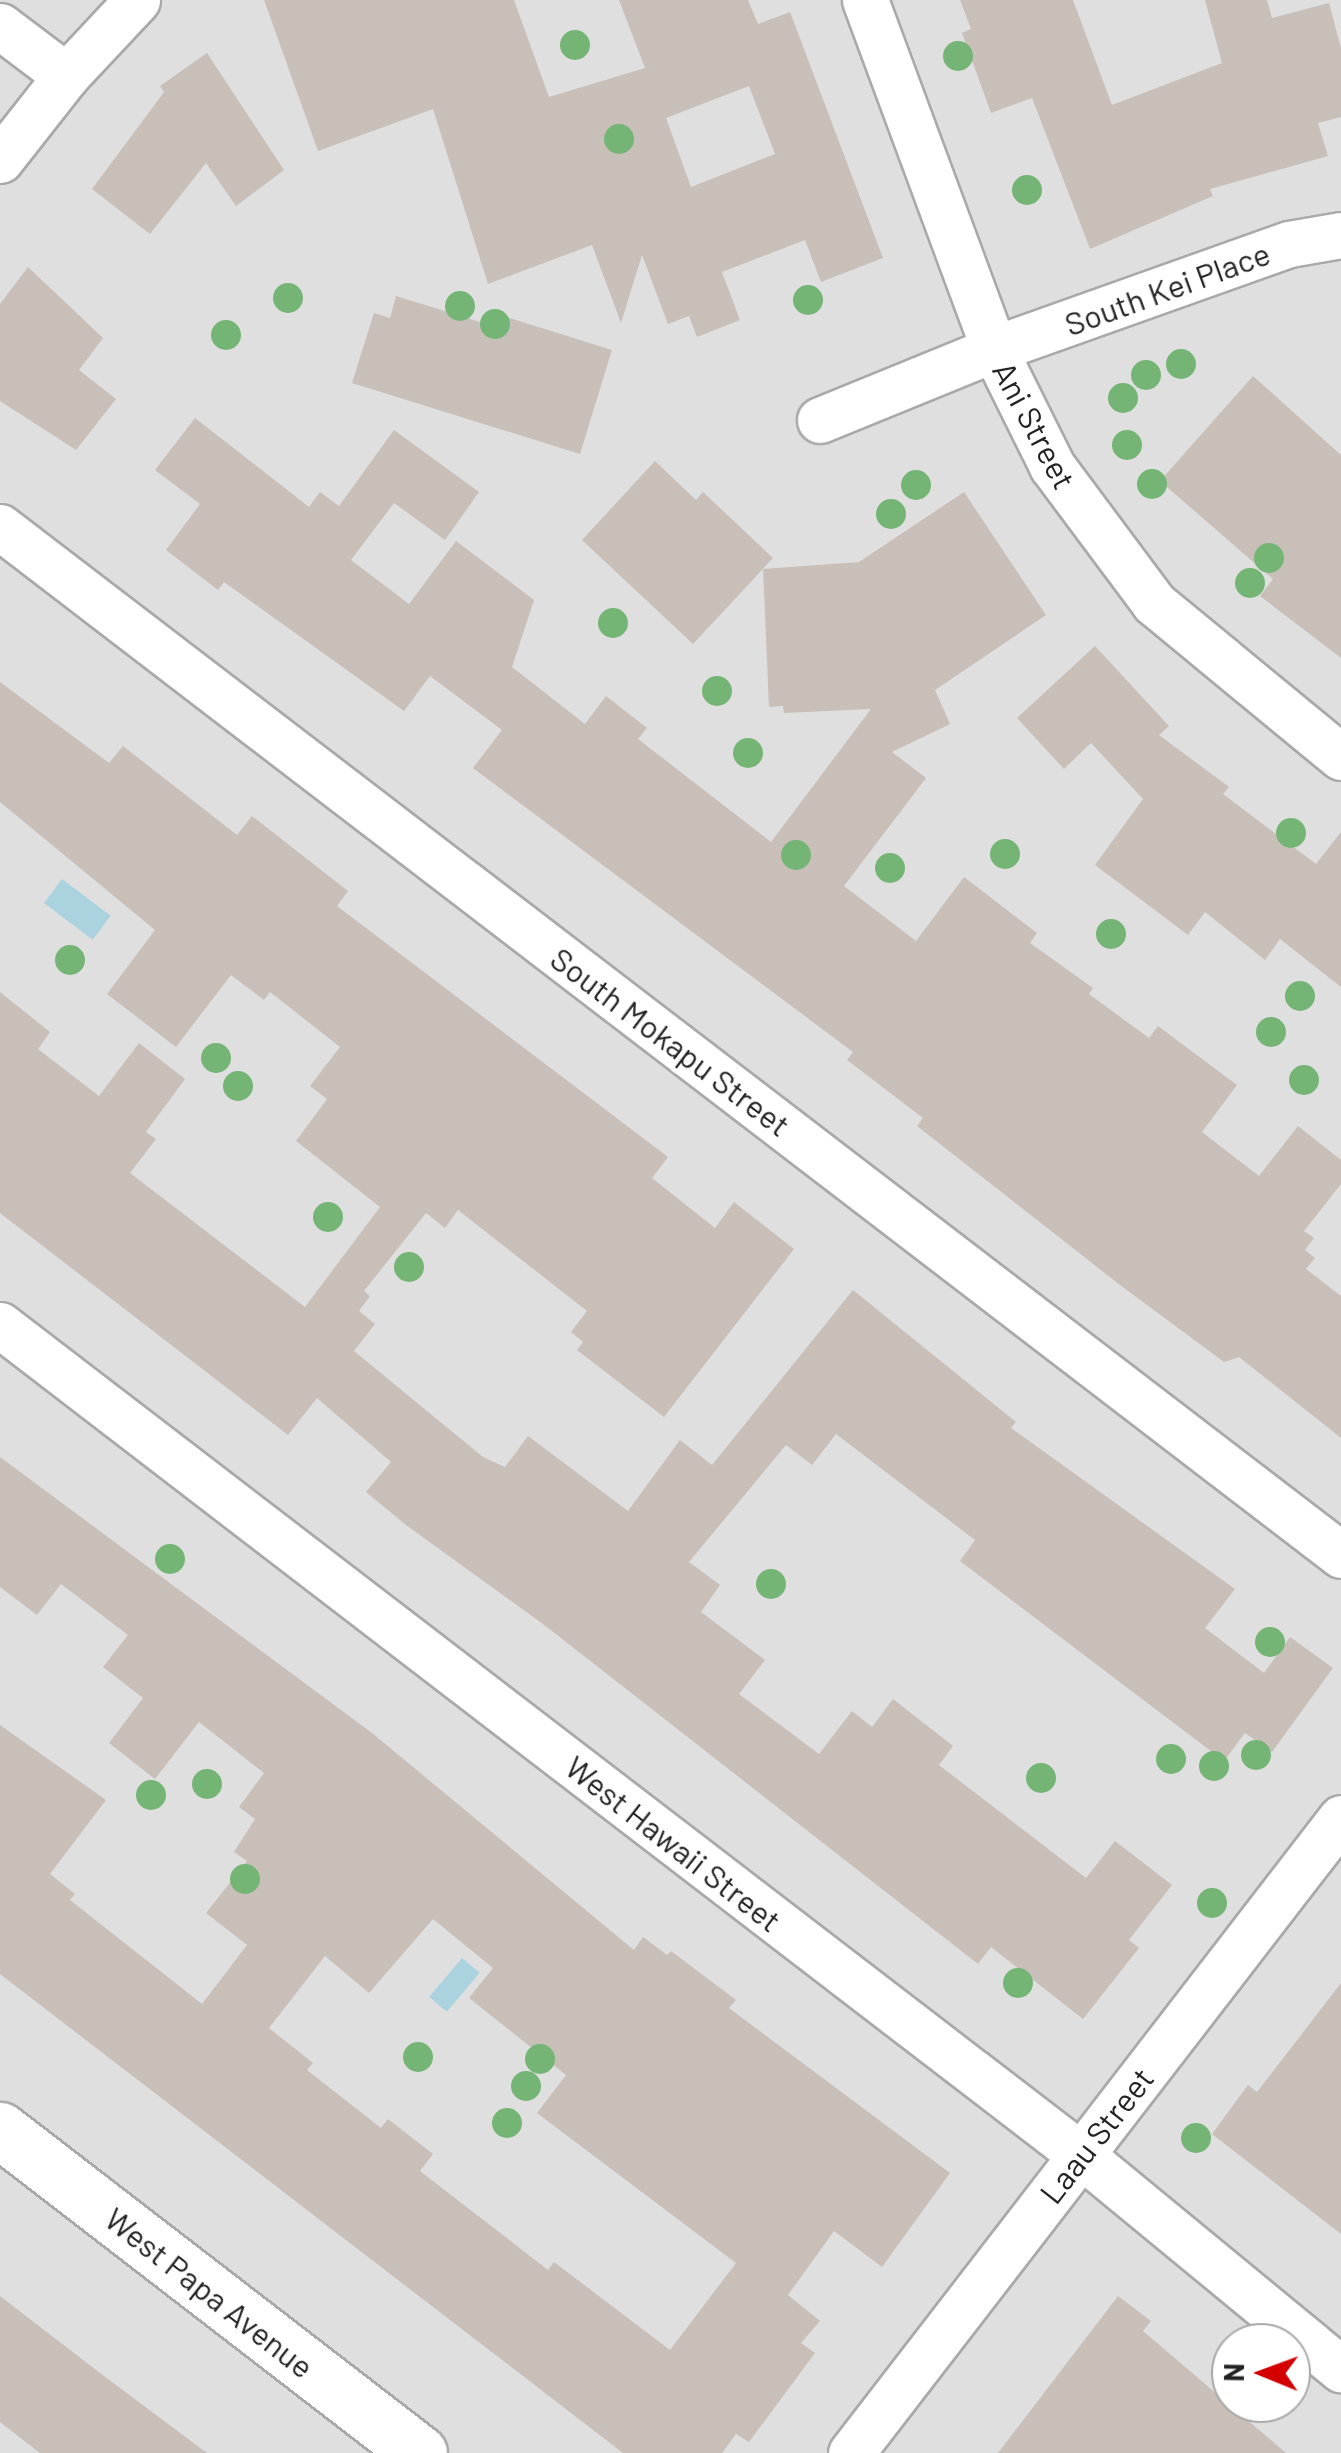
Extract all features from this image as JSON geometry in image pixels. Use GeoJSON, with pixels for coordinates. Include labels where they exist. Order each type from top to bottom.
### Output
{"type":"FeatureCollection","features":[{"type":"Feature","properties":{"kind":"street"},"geometry":{"type":"LineString","coordinates":[[0,160],[66,76],[138,0]]}},
{"type":"Feature","properties":{"kind":"street","name":"Ani Street"},"geometry":{"type":"LineString","coordinates":[[864,0],[994,349],[1052,466],[1114,558],[1154,603],[1238,679],[1341,758]]}},
{"type":"Feature","properties":{"kind":"street"},"geometry":{"type":"LineString","coordinates":[[0,26],[66,76]]}},
{"type":"Feature","properties":{"kind":"street","name":"South Kei Place"},"geometry":{"type":"LineString","coordinates":[[820,420],[994,349],[1289,244],[1341,234]]}},
{"type":"Feature","properties":{"kind":"street","name":"South Mokapu Street"},"geometry":{"type":"LineString","coordinates":[[0,526],[1341,1556]]}},
{"type":"Feature","properties":{"kind":"street","name":"West Hawaii Street"},"geometry":{"type":"LineString","coordinates":[[0,1325],[1081,2155],[1341,2369]]}},
{"type":"Feature","properties":{"kind":"street","name":"Laau Street"},"geometry":{"type":"LineString","coordinates":[[851,2453],[1341,1818]]}},
{"type":"Feature","properties":{"kind":"street","name":"West Papa Avenue"},"geometry":{"type":"LineString","coordinates":[[0,2130],[419,2453]]}},
{"type":"Feature","properties":{"kind":"shaded area"},"geometry":{"type":"Polygon","coordinates":[[[0,0],[1341,0],[1341,2453],[0,2453],[0,0]]]}},
{"type":"Feature","properties":{"kind":"water"},"geometry":{"type":"Polygon","coordinates":[[[62,879],[111,916],[93,940],[44,903],[62,879]]]}},
{"type":"Feature","properties":{"kind":"water"},"geometry":{"type":"Polygon","coordinates":[[[462,1958],[480,1973],[447,2012],[429,1997],[462,1958]]]}},
{"type":"Feature","properties":{"kind":"building"},"geometry":{"type":"Polygon","coordinates":[[[264,0],[514,0],[549,97],[645,68],[619,0],[748,0],[758,24],[790,12],[883,258],[821,282],[805,240],[722,272],[740,320],[697,337],[689,316],[668,324],[642,255],[621,323],[592,245],[488,284],[433,109],[318,151],[264,0]],[[749,86],[666,118],[691,187],[775,154],[749,86]]]}},
{"type":"Feature","properties":{"kind":"building"},"geometry":{"type":"Polygon","coordinates":[[[960,0],[1073,0],[1112,105],[1222,63],[1205,0],[1267,0],[1272,18],[1329,3],[1341,48],[1341,117],[1318,123],[1328,156],[1210,189],[1213,196],[1090,249],[1032,98],[991,113],[962,33],[971,29],[960,0]]]}},
{"type":"Feature","properties":{"kind":"building"},"geometry":{"type":"Polygon","coordinates":[[[207,53],[284,170],[236,206],[206,163],[150,234],[92,189],[164,92],[160,86],[207,53]]]}},
{"type":"Feature","properties":{"kind":"building"},"geometry":{"type":"Polygon","coordinates":[[[28,267],[103,338],[79,370],[116,399],[76,450],[0,401],[0,304],[28,267]]]}},
{"type":"Feature","properties":{"kind":"building"},"geometry":{"type":"Polygon","coordinates":[[[396,296],[506,330],[500,315],[612,350],[580,454],[352,383],[374,313],[390,318],[396,296]]]}},
{"type":"Feature","properties":{"kind":"building"},"geometry":{"type":"Polygon","coordinates":[[[1253,376],[1341,455],[1341,658],[1260,596],[1273,579],[1160,481],[1253,376]]]}},
{"type":"Feature","properties":{"kind":"building"},"geometry":{"type":"Polygon","coordinates":[[[195,418],[309,507],[320,492],[339,506],[394,430],[479,492],[445,540],[394,503],[351,560],[409,604],[456,541],[534,600],[512,667],[585,724],[606,696],[647,728],[638,739],[771,842],[871,709],[784,713],[783,706],[769,707],[763,569],[859,562],[964,492],[1046,615],[935,690],[950,724],[892,752],[926,778],[844,886],[916,941],[964,877],[1037,933],[1030,943],[1093,988],[1089,994],[1149,1038],[1158,1026],[1237,1085],[1202,1132],[1259,1176],[1298,1126],[1341,1160],[1341,1184],[1304,1231],[1314,1238],[1305,1250],[1315,1258],[1306,1269],[1341,1296],[1341,1438],[1239,1357],[1224,1362],[1120,1285],[917,1126],[923,1118],[847,1060],[853,1052],[473,768],[502,730],[430,676],[404,711],[224,582],[218,590],[166,550],[200,504],[155,470],[195,418]]]}},
{"type":"Feature","properties":{"kind":"building"},"geometry":{"type":"Polygon","coordinates":[[[655,461],[696,500],[703,492],[773,558],[693,644],[582,540],[655,461]]]}},
{"type":"Feature","properties":{"kind":"building"},"geometry":{"type":"Polygon","coordinates":[[[1095,646],[1169,726],[1159,735],[1229,787],[1223,794],[1316,864],[1341,832],[1341,987],[1280,939],[1265,960],[1205,912],[1188,935],[1095,865],[1143,799],[1091,743],[1064,769],[1017,718],[1095,646]]]}},
{"type":"Feature","properties":{"kind":"building"},"geometry":{"type":"Polygon","coordinates":[[[0,682],[109,763],[123,746],[237,835],[252,816],[348,891],[337,906],[668,1157],[652,1178],[715,1228],[734,1202],[794,1249],[664,1417],[577,1350],[583,1342],[571,1332],[587,1311],[458,1210],[445,1228],[426,1213],[364,1291],[370,1296],[359,1311],[375,1324],[354,1351],[483,1457],[505,1467],[528,1436],[628,1511],[680,1440],[712,1465],[853,1290],[1016,1422],[1011,1428],[1235,1589],[1205,1628],[1264,1673],[1290,1637],[1333,1668],[1272,1752],[1245,1733],[1224,1761],[960,1561],[975,1540],[836,1434],[812,1465],[786,1445],[689,1562],[720,1585],[701,1612],[765,1660],[739,1694],[819,1754],[852,1711],[872,1727],[893,1699],[953,1746],[939,1765],[1086,1878],[1115,1841],[1172,1885],[1129,1940],[1139,1948],[1083,2019],[991,1947],[978,1964],[543,1624],[406,1525],[366,1492],[391,1462],[317,1398],[288,1435],[0,1213],[0,992],[50,1032],[38,1049],[99,1096],[139,1043],[185,1079],[146,1132],[156,1139],[130,1173],[305,1307],[380,1207],[296,1141],[327,1099],[310,1086],[340,1047],[270,992],[264,1000],[231,975],[176,1047],[107,994],[155,930],[0,802],[0,682]]]}},
{"type":"Feature","properties":{"kind":"building"},"geometry":{"type":"Polygon","coordinates":[[[0,1457],[372,1733],[634,1950],[643,1937],[667,1955],[671,1951],[736,2000],[729,2008],[950,2173],[882,2267],[834,2231],[788,2295],[820,2321],[801,2343],[815,2353],[749,2442],[736,2434],[722,2453],[623,2453],[0,1974],[0,1725],[106,1800],[50,1874],[75,1894],[70,1900],[202,2004],[247,1945],[206,1913],[247,1861],[234,1852],[255,1819],[239,1807],[264,1773],[199,1722],[155,1779],[109,1743],[143,1698],[103,1667],[128,1635],[61,1584],[37,1615],[0,1587],[0,1457]],[[433,1919],[369,1993],[325,1956],[269,2028],[313,2063],[307,2070],[381,2128],[388,2119],[433,2154],[420,2171],[548,2270],[554,2262],[670,2350],[736,2263],[537,2113],[566,2075],[469,1998],[493,1968],[433,1919]]]}},
{"type":"Feature","properties":{"kind":"building"},"geometry":{"type":"Polygon","coordinates":[[[1341,1983],[1341,2234],[1212,2134],[1248,2085],[1257,2092],[1341,1983]]]}},
{"type":"Feature","properties":{"kind":"building"},"geometry":{"type":"Polygon","coordinates":[[[0,2296],[207,2453],[40,2453],[0,2422],[0,2296]]]}},
{"type":"Feature","properties":{"kind":"building"},"geometry":{"type":"Polygon","coordinates":[[[1118,2296],[1151,2321],[1143,2331],[1211,2389],[1211,2423],[1251,2423],[1286,2453],[998,2453],[1118,2296]]]}}]}
